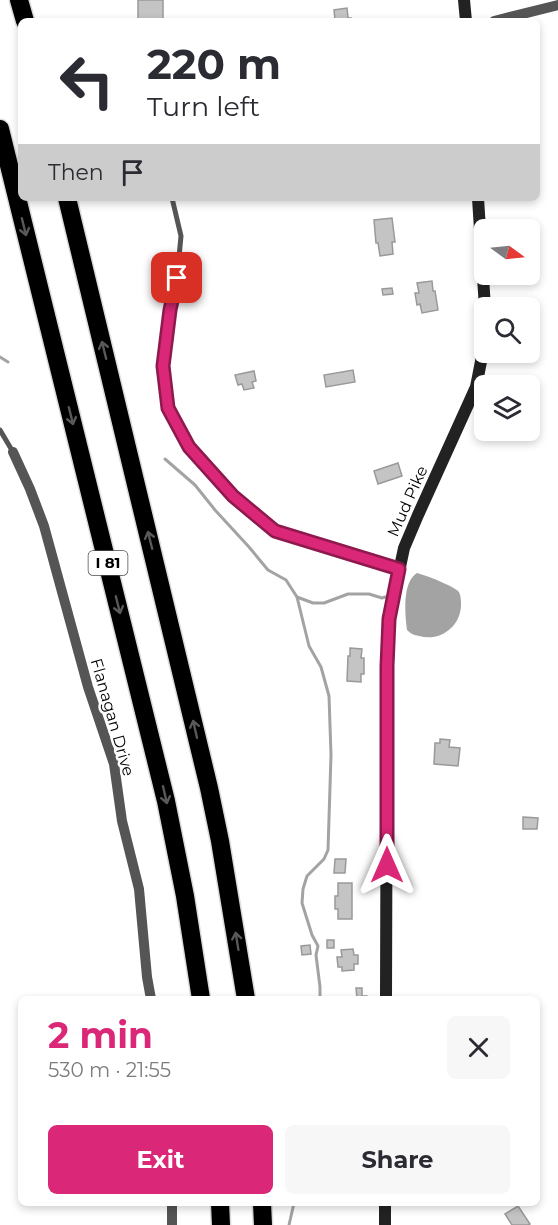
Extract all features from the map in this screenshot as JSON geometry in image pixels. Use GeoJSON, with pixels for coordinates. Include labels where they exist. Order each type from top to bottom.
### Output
{"type":"FeatureCollection","features":[{"type":"Feature","properties":{"kind":"highway"},"geometry":{"type":"LineString","coordinates":[[20,0],[23,18]]}},
{"type":"Feature","properties":{"kind":"highway","name":"I 81"},"geometry":{"type":"LineString","coordinates":[[0,129],[166,801],[185,896],[201,996]]}},
{"type":"Feature","properties":{"kind":"highway","name":"I 81"},"geometry":{"type":"LineString","coordinates":[[68,201],[209,788],[246,996]]}},
{"type":"Feature","properties":{"kind":"highway"},"geometry":{"type":"LineString","coordinates":[[220,1206],[220,1225]]}},
{"type":"Feature","properties":{"kind":"highway"},"geometry":{"type":"LineString","coordinates":[[262,1206],[263,1225]]}},
{"type":"Feature","properties":{"kind":"street"},"geometry":{"type":"LineString","coordinates":[[464,0],[466,18]]}},
{"type":"Feature","properties":{"kind":"street"},"geometry":{"type":"LineString","coordinates":[[505,18],[558,4]]}},
{"type":"Feature","properties":{"kind":"street"},"geometry":{"type":"LineString","coordinates":[[478,201],[484,297]]}},
{"type":"Feature","properties":{"kind":"street","name":"Mud Pike"},"geometry":{"type":"LineString","coordinates":[[386,996],[389,619],[404,548],[476,387],[481,363]]}},
{"type":"Feature","properties":{"kind":"street","name":"Flanagan Drive"},"geometry":{"type":"LineString","coordinates":[[13,452],[44,526],[87,687],[114,764],[122,820],[139,889],[150,996]]}},
{"type":"Feature","properties":{"kind":"street"},"geometry":{"type":"LineString","coordinates":[[171,1206],[172,1225]]}},
{"type":"Feature","properties":{"kind":"street"},"geometry":{"type":"LineString","coordinates":[[385,1206],[387,1225]]}},
{"type":"Feature","properties":{"kind":"lane"},"geometry":{"type":"LineString","coordinates":[[173,201],[181,236],[163,366],[168,408],[189,447],[233,496],[275,531],[399,569]]}},
{"type":"Feature","properties":{"kind":"lane"},"geometry":{"type":"LineString","coordinates":[[0,430],[13,452]]}},
{"type":"Feature","properties":{"kind":"shaded area"},"geometry":{"type":"Polygon","coordinates":[[[417,573],[446,584],[460,594],[460,614],[453,626],[441,635],[427,637],[414,635],[407,630],[405,607],[407,591],[412,577],[417,573]]]}},
{"type":"Feature","properties":{"kind":"building"},"geometry":{"type":"Polygon","coordinates":[[[138,0],[163,0],[163,18],[138,18],[138,0]]]}},
{"type":"Feature","properties":{"kind":"building"},"geometry":{"type":"Polygon","coordinates":[[[347,8],[348,18],[335,18],[334,10],[347,8]]]}},
{"type":"Feature","properties":{"kind":"building"},"geometry":{"type":"Polygon","coordinates":[[[392,218],[395,242],[392,242],[393,254],[380,256],[378,243],[376,243],[374,220],[392,218]]]}},
{"type":"Feature","properties":{"kind":"building"},"geometry":{"type":"Polygon","coordinates":[[[432,281],[438,310],[422,313],[420,304],[417,305],[415,293],[419,293],[417,283],[432,281]]]}},
{"type":"Feature","properties":{"kind":"building"},"geometry":{"type":"Polygon","coordinates":[[[392,288],[393,294],[383,295],[382,289],[392,288]]]}},
{"type":"Feature","properties":{"kind":"building"},"geometry":{"type":"Polygon","coordinates":[[[353,370],[355,382],[326,387],[324,375],[353,370]]]}},
{"type":"Feature","properties":{"kind":"building"},"geometry":{"type":"Polygon","coordinates":[[[254,371],[256,381],[252,382],[254,388],[244,390],[242,384],[238,385],[235,375],[254,371]]]}},
{"type":"Feature","properties":{"kind":"building"},"geometry":{"type":"Polygon","coordinates":[[[398,463],[402,476],[378,484],[374,471],[398,463]]]}},
{"type":"Feature","properties":{"kind":"building"},"geometry":{"type":"Polygon","coordinates":[[[350,648],[362,649],[364,674],[361,674],[361,682],[347,681],[350,648]]]}},
{"type":"Feature","properties":{"kind":"building"},"geometry":{"type":"Polygon","coordinates":[[[440,739],[450,740],[449,747],[460,748],[458,766],[434,764],[435,743],[440,743],[440,739]]]}},
{"type":"Feature","properties":{"kind":"building"},"geometry":{"type":"Polygon","coordinates":[[[523,817],[538,818],[537,829],[523,829],[523,817]]]}},
{"type":"Feature","properties":{"kind":"building"},"geometry":{"type":"Polygon","coordinates":[[[335,859],[346,859],[345,873],[334,873],[335,859]]]}},
{"type":"Feature","properties":{"kind":"building"},"geometry":{"type":"Polygon","coordinates":[[[338,883],[352,883],[352,919],[338,919],[335,896],[338,896],[338,883]]]}},
{"type":"Feature","properties":{"kind":"building"},"geometry":{"type":"Polygon","coordinates":[[[327,940],[334,940],[334,948],[327,948],[327,940]]]}},
{"type":"Feature","properties":{"kind":"building"},"geometry":{"type":"Polygon","coordinates":[[[310,945],[311,954],[302,955],[301,946],[310,945]]]}},
{"type":"Feature","properties":{"kind":"building"},"geometry":{"type":"Polygon","coordinates":[[[353,949],[354,955],[358,955],[358,964],[354,964],[354,970],[342,971],[342,967],[338,967],[337,957],[342,957],[341,950],[353,949]]]}},
{"type":"Feature","properties":{"kind":"building"},"geometry":{"type":"Polygon","coordinates":[[[356,988],[362,988],[362,996],[357,996],[356,988]]]}},
{"type":"Feature","properties":{"kind":"building"},"geometry":{"type":"Polygon","coordinates":[[[518,1206],[530,1224],[512,1225],[505,1214],[518,1206]]]}},
{"type":"Feature","properties":{"kind":"waterway"},"geometry":{"type":"LineString","coordinates":[[0,357],[8,362]]}},
{"type":"Feature","properties":{"kind":"waterway"},"geometry":{"type":"LineString","coordinates":[[165,459],[195,485],[268,570],[286,580],[297,597],[309,646],[321,667],[329,696],[331,755],[328,850],[324,859],[307,876],[302,903],[318,946],[316,955],[320,996]]}},
{"type":"Feature","properties":{"kind":"waterway"},"geometry":{"type":"LineString","coordinates":[[297,597],[313,603],[324,603],[348,594],[369,594],[390,598]]}},
{"type":"Feature","properties":{"kind":"waterway"},"geometry":{"type":"LineString","coordinates":[[289,1225],[293,1206]]}},
{"type":"Feature","properties":{"kind":"route"},"geometry":{"type":"LineString","coordinates":[[177,278],[170,310],[163,366],[168,408],[189,447],[233,496],[275,531],[399,569],[389,619],[387,666],[387,865]]}}]}
